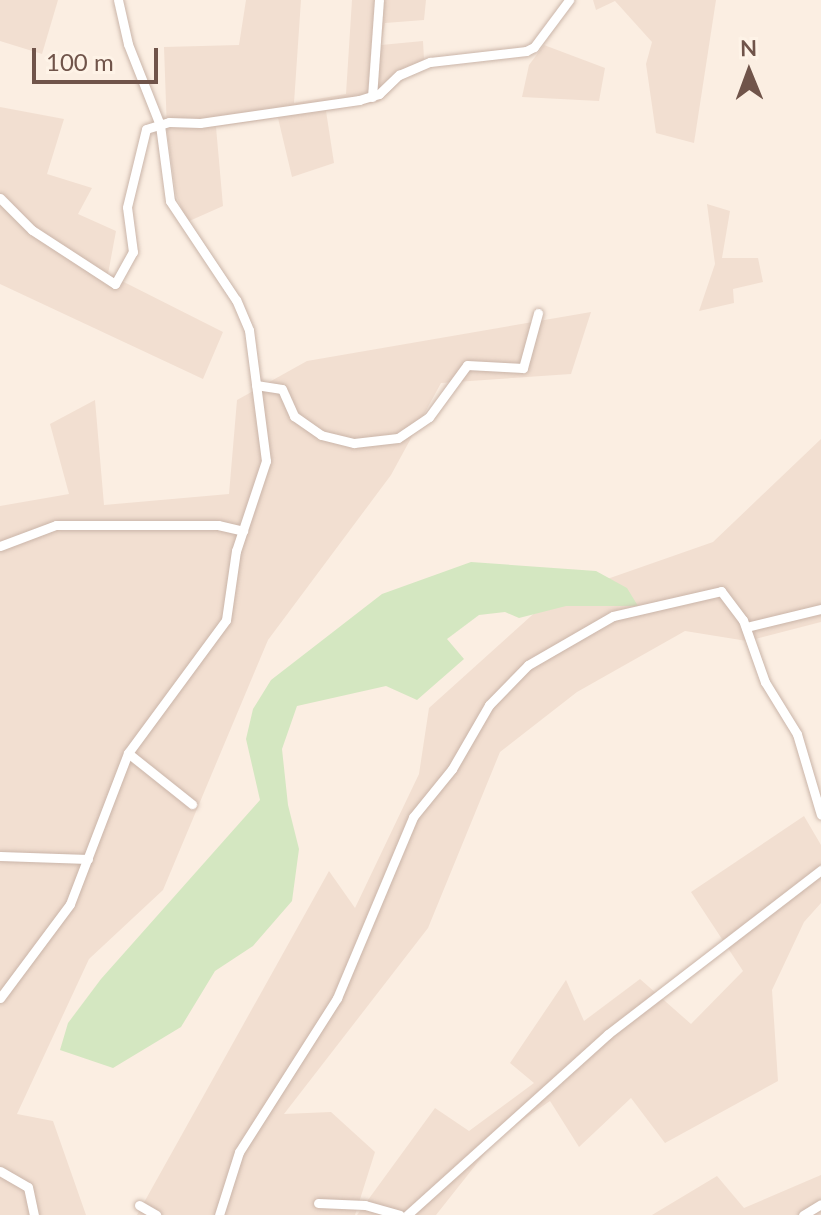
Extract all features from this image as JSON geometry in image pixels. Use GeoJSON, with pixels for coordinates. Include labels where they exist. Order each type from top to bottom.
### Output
{"type":"FeatureCollection","features":[{"type":"Feature","properties":{"kind":"street"},"geometry":{"type":"LineString","coordinates":[[0,998],[61,921],[128,753],[226,620],[243,531],[266,461],[245,318],[170,201],[160,125],[128,44],[118,0]]}},
{"type":"Feature","properties":{"kind":"street"},"geometry":{"type":"LineString","coordinates":[[372,97],[379,0]]}},
{"type":"Feature","properties":{"kind":"street"},"geometry":{"type":"LineString","coordinates":[[0,198],[32,230],[115,284],[133,252],[127,207],[134,166],[146,129],[372,97],[399,75],[430,62],[534,47],[569,0]]}},
{"type":"Feature","properties":{"kind":"street"},"geometry":{"type":"LineString","coordinates":[[256,385],[282,389],[294,416],[321,435],[369,443],[398,438],[429,417],[467,365],[523,368],[538,313]]}},
{"type":"Feature","properties":{"kind":"street"},"geometry":{"type":"LineString","coordinates":[[0,546],[39,527],[64,524],[218,525],[243,531]]}},
{"type":"Feature","properties":{"kind":"street"},"geometry":{"type":"LineString","coordinates":[[219,1215],[239,1152],[337,998],[404,833],[423,801],[452,769],[463,742],[502,688],[577,633],[625,613],[721,591],[746,627],[765,682],[797,734],[821,815]]}},
{"type":"Feature","properties":{"kind":"street"},"geometry":{"type":"LineString","coordinates":[[746,627],[821,609]]}},
{"type":"Feature","properties":{"kind":"street"},"geometry":{"type":"LineString","coordinates":[[128,753],[192,804]]}},
{"type":"Feature","properties":{"kind":"street"},"geometry":{"type":"LineString","coordinates":[[0,856],[88,859]]}},
{"type":"Feature","properties":{"kind":"street"},"geometry":{"type":"LineString","coordinates":[[407,1215],[649,1000],[821,870]]}},
{"type":"Feature","properties":{"kind":"street"},"geometry":{"type":"LineString","coordinates":[[0,1171],[28,1187],[34,1215]]}},
{"type":"Feature","properties":{"kind":"street"},"geometry":{"type":"LineString","coordinates":[[318,1203],[365,1205],[400,1215]]}},
{"type":"Feature","properties":{"kind":"street"},"geometry":{"type":"LineString","coordinates":[[803,1215],[821,1204]]}},
{"type":"Feature","properties":{"kind":"street"},"geometry":{"type":"LineString","coordinates":[[139,1205],[156,1215]]}},
{"type":"Feature","properties":{"kind":"shaded area"},"geometry":{"type":"Polygon","coordinates":[[[0,0],[58,0],[42,54],[0,41],[0,0]]]}},
{"type":"Feature","properties":{"kind":"shaded area"},"geometry":{"type":"Polygon","coordinates":[[[246,0],[301,0],[294,103],[346,94],[352,0],[426,0],[424,20],[385,23],[381,45],[423,41],[424,59],[379,102],[326,111],[334,163],[292,177],[278,118],[216,127],[223,206],[187,222],[176,195],[167,131],[164,47],[239,45],[246,0]]]}},
{"type":"Feature","properties":{"kind":"shaded area"},"geometry":{"type":"Polygon","coordinates":[[[593,0],[716,0],[694,143],[656,133],[646,64],[652,42],[615,1],[596,10],[593,0]]]}},
{"type":"Feature","properties":{"kind":"shaded area"},"geometry":{"type":"Polygon","coordinates":[[[544,45],[605,68],[599,101],[522,97],[529,65],[544,45]]]}},
{"type":"Feature","properties":{"kind":"shaded area"},"geometry":{"type":"Polygon","coordinates":[[[0,107],[64,119],[47,174],[92,188],[78,214],[116,231],[108,274],[223,332],[203,379],[0,284],[0,107]]]}},
{"type":"Feature","properties":{"kind":"shaded area"},"geometry":{"type":"Polygon","coordinates":[[[707,204],[730,211],[722,258],[758,258],[763,282],[733,289],[734,303],[699,311],[715,264],[707,204]]]}},
{"type":"Feature","properties":{"kind":"shaded area"},"geometry":{"type":"Polygon","coordinates":[[[591,312],[571,374],[441,383],[391,475],[268,640],[163,890],[89,959],[17,1114],[53,1121],[86,1215],[0,1215],[0,506],[69,494],[50,424],[95,400],[104,505],[229,494],[237,400],[307,361],[591,312]]]}},
{"type":"Feature","properties":{"kind":"shaded area"},"geometry":{"type":"Polygon","coordinates":[[[821,439],[821,622],[747,641],[685,631],[577,692],[500,752],[428,928],[284,1114],[331,1112],[375,1152],[355,1215],[137,1215],[329,871],[355,908],[419,774],[429,708],[550,599],[713,542],[821,439]]]}},
{"type":"Feature","properties":{"kind":"shaded area"},"geometry":{"type":"Polygon","coordinates":[[[804,816],[821,845],[821,903],[804,922],[772,990],[778,1081],[665,1143],[631,1098],[579,1147],[550,1101],[497,1138],[436,1215],[357,1215],[435,1108],[469,1131],[534,1083],[510,1063],[566,980],[584,1021],[640,979],[691,1024],[743,971],[691,892],[804,816]]]}},
{"type":"Feature","properties":{"kind":"shaded area"},"geometry":{"type":"Polygon","coordinates":[[[821,1175],[821,1215],[652,1215],[717,1176],[744,1208],[821,1175]]]}},
{"type":"Feature","properties":{"kind":"green space"},"geometry":{"type":"Polygon","coordinates":[[[471,562],[596,571],[627,588],[638,606],[566,606],[519,618],[505,612],[479,615],[447,639],[464,659],[417,700],[386,686],[297,706],[282,749],[288,805],[299,849],[292,901],[253,946],[215,971],[181,1027],[113,1068],[60,1050],[68,1023],[101,979],[260,800],[246,739],[253,709],[271,680],[382,594],[471,562]]]}}]}
